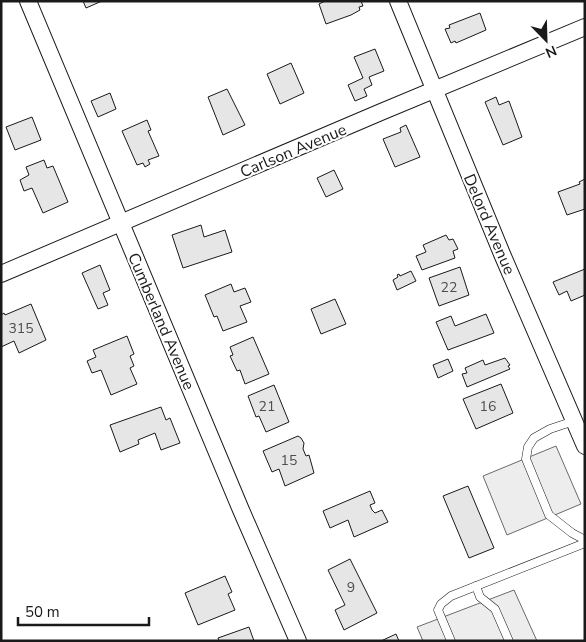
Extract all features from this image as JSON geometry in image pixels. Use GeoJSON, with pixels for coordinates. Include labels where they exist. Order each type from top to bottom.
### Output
{"type":"FeatureCollection","features":[{"type":"Feature","properties":{"kind":"street","name":"Cumberland Avenue"},"geometry":{"type":"LineString","coordinates":[[28,1],[120,224],[298,641]]}},
{"type":"Feature","properties":{"kind":"street","name":"Delord Avenue"},"geometry":{"type":"LineString","coordinates":[[398,1],[502,254],[585,446]]}},
{"type":"Feature","properties":{"kind":"street","name":"Carlson Avenue"},"geometry":{"type":"LineString","coordinates":[[1,274],[585,27]]}},
{"type":"Feature","properties":{"kind":"lane"},"geometry":{"type":"LineString","coordinates":[[574,421],[534,438],[528,447],[526,459],[549,515],[585,542]]}},
{"type":"Feature","properties":{"kind":"lane"},"geometry":{"type":"LineString","coordinates":[[451,641],[438,610],[441,604],[451,596],[585,542]]}},
{"type":"Feature","properties":{"kind":"lane"},"geometry":{"type":"LineString","coordinates":[[476,586],[480,596],[495,609],[509,641]]}},
{"type":"Feature","properties":{"kind":"shaded area"},"geometry":{"type":"Polygon","coordinates":[[[556,446],[581,504],[507,535],[483,476],[556,446]]]}},
{"type":"Feature","properties":{"kind":"shaded area"},"geometry":{"type":"Polygon","coordinates":[[[514,590],[537,641],[423,641],[417,627],[514,590]]]}},
{"type":"Feature","properties":{"kind":"building"},"geometry":{"type":"Polygon","coordinates":[[[83,1],[102,1],[86,8],[83,1]]]}},
{"type":"Feature","properties":{"kind":"building"},"geometry":{"type":"Polygon","coordinates":[[[325,1],[361,1],[363,6],[359,7],[360,10],[351,15],[326,24],[319,4],[325,1]]]}},
{"type":"Feature","properties":{"kind":"building"},"geometry":{"type":"Polygon","coordinates":[[[480,13],[486,30],[456,43],[455,41],[451,43],[445,29],[450,28],[449,25],[480,13]]]}},
{"type":"Feature","properties":{"kind":"building"},"geometry":{"type":"Polygon","coordinates":[[[375,49],[384,71],[369,77],[372,85],[364,89],[367,96],[355,101],[348,85],[363,78],[354,57],[375,49]]]}},
{"type":"Feature","properties":{"kind":"building"},"geometry":{"type":"Polygon","coordinates":[[[291,63],[304,93],[280,104],[267,74],[291,63]]]}},
{"type":"Feature","properties":{"kind":"building"},"geometry":{"type":"Polygon","coordinates":[[[227,89],[245,125],[223,135],[208,97],[227,89]]]}},
{"type":"Feature","properties":{"kind":"building"},"geometry":{"type":"Polygon","coordinates":[[[110,93],[116,109],[98,117],[91,101],[110,93]]]}},
{"type":"Feature","properties":{"kind":"building"},"geometry":{"type":"Polygon","coordinates":[[[496,97],[499,105],[509,101],[522,137],[503,145],[485,102],[496,97]]]}},
{"type":"Feature","properties":{"kind":"building"},"geometry":{"type":"Polygon","coordinates":[[[32,117],[41,140],[15,150],[6,127],[32,117]]]}},
{"type":"Feature","properties":{"kind":"building"},"geometry":{"type":"Polygon","coordinates":[[[147,120],[151,130],[148,131],[159,156],[148,160],[150,164],[145,167],[143,163],[137,165],[122,131],[147,120]]]}},
{"type":"Feature","properties":{"kind":"building"},"geometry":{"type":"Polygon","coordinates":[[[406,125],[420,157],[395,167],[383,139],[401,132],[400,128],[406,125]]]}},
{"type":"Feature","properties":{"kind":"building"},"geometry":{"type":"Polygon","coordinates":[[[44,160],[47,168],[53,166],[68,202],[43,213],[32,188],[24,191],[20,180],[29,175],[26,167],[44,160]]]}},
{"type":"Feature","properties":{"kind":"building"},"geometry":{"type":"Polygon","coordinates":[[[334,170],[343,189],[326,197],[317,178],[334,170]]]}},
{"type":"Feature","properties":{"kind":"building"},"geometry":{"type":"Polygon","coordinates":[[[585,179],[585,209],[567,215],[558,192],[580,184],[579,182],[585,179]]]}},
{"type":"Feature","properties":{"kind":"building"},"geometry":{"type":"Polygon","coordinates":[[[201,225],[204,237],[225,230],[232,252],[183,268],[172,235],[201,225]]]}},
{"type":"Feature","properties":{"kind":"building"},"geometry":{"type":"Polygon","coordinates":[[[446,235],[449,240],[453,239],[458,249],[453,251],[455,258],[422,270],[416,256],[426,252],[423,245],[446,235]]]}},
{"type":"Feature","properties":{"kind":"building"},"geometry":{"type":"Polygon","coordinates":[[[100,265],[110,290],[103,293],[108,305],[98,309],[82,273],[100,265]]]}},
{"type":"Feature","properties":{"kind":"building"},"geometry":{"type":"Polygon","coordinates":[[[460,267],[469,295],[439,306],[429,278],[460,267]]]}},
{"type":"Feature","properties":{"kind":"building"},"geometry":{"type":"Polygon","coordinates":[[[585,269],[585,295],[571,301],[567,291],[559,295],[553,282],[585,269]]]}},
{"type":"Feature","properties":{"kind":"building"},"geometry":{"type":"Polygon","coordinates":[[[411,271],[416,281],[397,290],[393,280],[399,274],[400,276],[411,271]]]}},
{"type":"Feature","properties":{"kind":"building"},"geometry":{"type":"Polygon","coordinates":[[[231,284],[234,292],[245,288],[251,302],[240,306],[247,322],[223,331],[217,316],[214,317],[205,295],[231,284]]]}},
{"type":"Feature","properties":{"kind":"building"},"geometry":{"type":"Polygon","coordinates":[[[335,299],[346,324],[321,334],[311,309],[335,299]]]}},
{"type":"Feature","properties":{"kind":"building"},"geometry":{"type":"Polygon","coordinates":[[[31,304],[46,340],[19,353],[14,341],[1,347],[1,315],[31,304]]]}},
{"type":"Feature","properties":{"kind":"building"},"geometry":{"type":"Polygon","coordinates":[[[486,314],[494,333],[448,350],[436,322],[451,316],[455,326],[486,314]]]}},
{"type":"Feature","properties":{"kind":"building"},"geometry":{"type":"Polygon","coordinates":[[[127,336],[134,354],[130,356],[134,366],[130,368],[137,384],[111,395],[101,370],[92,373],[87,361],[96,357],[93,350],[127,336]]]}},
{"type":"Feature","properties":{"kind":"building"},"geometry":{"type":"Polygon","coordinates":[[[253,337],[269,374],[245,384],[240,370],[237,371],[230,356],[233,355],[230,347],[253,337]]]}},
{"type":"Feature","properties":{"kind":"building"},"geometry":{"type":"Polygon","coordinates":[[[505,358],[510,365],[508,366],[510,369],[467,387],[462,374],[467,373],[465,368],[483,360],[485,365],[505,358]]]}},
{"type":"Feature","properties":{"kind":"building"},"geometry":{"type":"Polygon","coordinates":[[[448,359],[453,371],[438,378],[433,365],[448,359]]]}},
{"type":"Feature","properties":{"kind":"building"},"geometry":{"type":"Polygon","coordinates":[[[501,384],[513,413],[476,429],[463,399],[501,384]]]}},
{"type":"Feature","properties":{"kind":"building"},"geometry":{"type":"Polygon","coordinates":[[[274,385],[289,422],[266,432],[259,416],[256,417],[248,396],[274,385]]]}},
{"type":"Feature","properties":{"kind":"building"},"geometry":{"type":"Polygon","coordinates":[[[161,407],[166,420],[170,418],[180,443],[161,450],[155,433],[138,440],[139,444],[120,452],[110,425],[161,407]]]}},
{"type":"Feature","properties":{"kind":"building"},"geometry":{"type":"Polygon","coordinates":[[[298,436],[304,443],[303,449],[306,456],[309,455],[314,473],[285,486],[279,469],[272,472],[263,451],[298,436]]]}},
{"type":"Feature","properties":{"kind":"building"},"geometry":{"type":"Polygon","coordinates":[[[468,486],[494,548],[469,558],[443,496],[468,486]]]}},
{"type":"Feature","properties":{"kind":"building"},"geometry":{"type":"Polygon","coordinates":[[[370,491],[375,503],[370,505],[372,510],[375,513],[382,510],[388,522],[354,537],[348,520],[330,528],[323,511],[370,491]]]}},
{"type":"Feature","properties":{"kind":"building"},"geometry":{"type":"Polygon","coordinates":[[[350,559],[377,613],[344,630],[335,610],[345,605],[328,570],[350,559]]]}},
{"type":"Feature","properties":{"kind":"building"},"geometry":{"type":"Polygon","coordinates":[[[225,576],[232,592],[228,594],[235,610],[198,625],[185,593],[225,576]]]}},
{"type":"Feature","properties":{"kind":"building"},"geometry":{"type":"Polygon","coordinates":[[[249,627],[254,641],[219,641],[218,638],[249,627]]]}},
{"type":"Feature","properties":{"kind":"building"},"geometry":{"type":"Polygon","coordinates":[[[396,634],[399,641],[381,641],[396,634]]]}}]}
